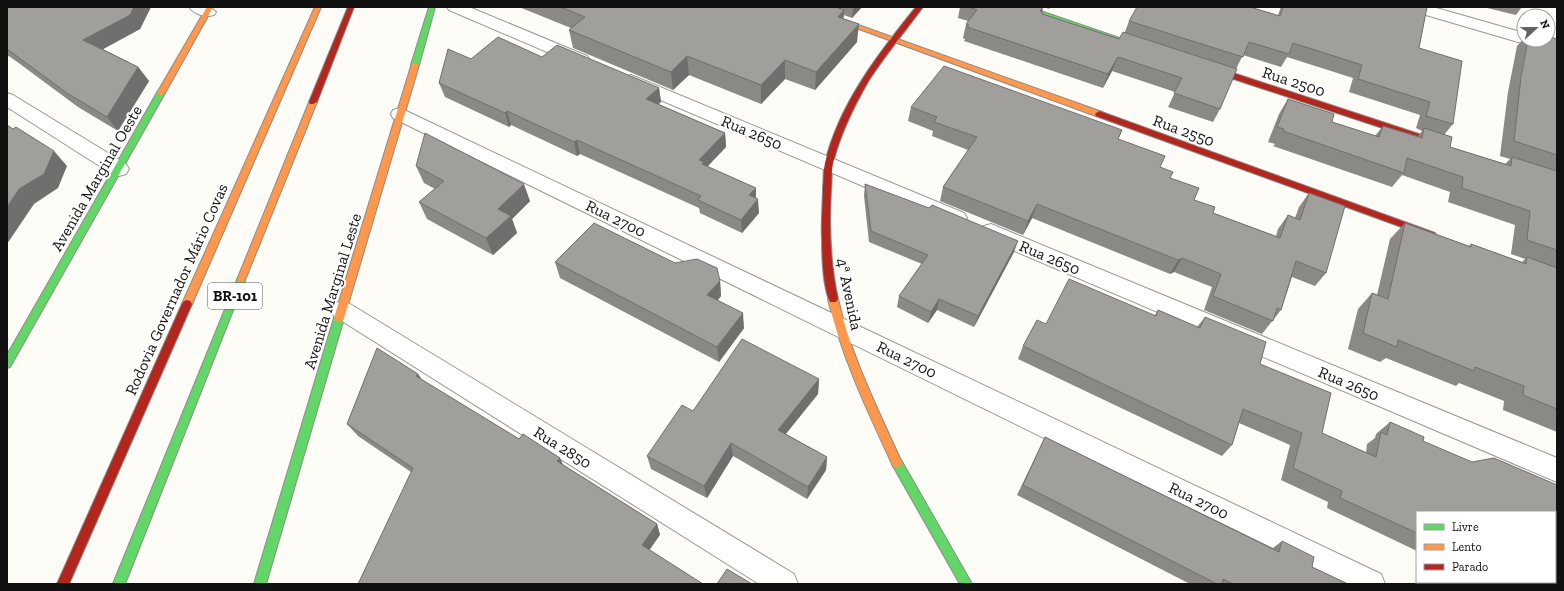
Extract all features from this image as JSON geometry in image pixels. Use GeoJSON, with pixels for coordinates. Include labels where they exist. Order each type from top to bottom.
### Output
{"type":"FeatureCollection","features":[{"type":"Feature","properties":{"kind":"main road","name":"Rodovia Governador Mário Covas"},"geometry":{"type":"LineString","coordinates":[[63,584],[318,7]]}},
{"type":"Feature","properties":{"kind":"main road","name":"BR-101"},"geometry":{"type":"LineString","coordinates":[[119,584],[351,7]]}},
{"type":"Feature","properties":{"kind":"main road","name":"Avenida Marginal Leste"},"geometry":{"type":"LineString","coordinates":[[260,584],[432,7]]}},
{"type":"Feature","properties":{"kind":"main road","name":"Rua 2550"},"geometry":{"type":"LineString","coordinates":[[802,7],[1438,237]]}},
{"type":"Feature","properties":{"kind":"main road","name":"4ª Avenida"},"geometry":{"type":"LineString","coordinates":[[920,7],[893,40],[858,92],[829,164],[826,191],[825,233],[828,277],[838,325],[863,387],[898,463],[966,584]]}},
{"type":"Feature","properties":{"kind":"main road"},"geometry":{"type":"LineString","coordinates":[[1022,7],[1135,44]]}},
{"type":"Feature","properties":{"kind":"main road","name":"Avenida Marginal Oeste"},"geometry":{"type":"LineString","coordinates":[[7,364],[118,169],[205,9]]}},
{"type":"Feature","properties":{"kind":"main road","name":"Rua 2500"},"geometry":{"type":"LineString","coordinates":[[1195,64],[1429,140]]}},
{"type":"Feature","properties":{"kind":"main road"},"geometry":{"type":"LineString","coordinates":[[54,584],[87,529]]}},
{"type":"Feature","properties":{"kind":"street","name":"Rua 2650"},"geometry":{"type":"LineString","coordinates":[[455,7],[1557,470]]}},
{"type":"Feature","properties":{"kind":"street"},"geometry":{"type":"LineString","coordinates":[[1415,7],[1516,35]]}},
{"type":"Feature","properties":{"kind":"street"},"geometry":{"type":"LineString","coordinates":[[7,99],[118,169]]}},
{"type":"Feature","properties":{"kind":"street","name":"Rua 2700"},"geometry":{"type":"LineString","coordinates":[[400,114],[1371,584]]}},
{"type":"Feature","properties":{"kind":"street","name":"Rua 2850"},"geometry":{"type":"LineString","coordinates":[[342,310],[784,584]]}},
{"type":"Feature","properties":{"kind":"building"},"geometry":{"type":"Polygon","coordinates":[[[7,7],[134,7],[130,15],[83,40],[138,67],[107,117],[67,93],[7,49],[7,7]]]}},
{"type":"Feature","properties":{"kind":"building"},"geometry":{"type":"Polygon","coordinates":[[[561,7],[835,7],[844,10],[838,17],[859,24],[816,72],[785,60],[761,85],[687,56],[671,72],[569,30],[585,17],[561,7]]]}},
{"type":"Feature","properties":{"kind":"building"},"geometry":{"type":"Polygon","coordinates":[[[969,7],[1043,7],[1040,11],[1043,12],[1042,14],[1119,39],[1123,32],[1237,69],[1220,109],[1174,93],[1182,78],[1118,57],[1108,74],[967,27],[969,25],[966,24],[977,10],[969,7]]]}},
{"type":"Feature","properties":{"kind":"building"},"geometry":{"type":"Polygon","coordinates":[[[1137,7],[1250,7],[1280,16],[1283,7],[1427,7],[1419,48],[1462,61],[1453,124],[1426,116],[1430,102],[1358,79],[1362,65],[1293,43],[1289,54],[1249,42],[1243,57],[1129,21],[1137,7]]]}},
{"type":"Feature","properties":{"kind":"building"},"geometry":{"type":"Polygon","coordinates":[[[498,37],[542,57],[557,45],[659,88],[646,99],[725,133],[699,160],[704,162],[702,164],[756,188],[749,195],[758,199],[741,220],[698,200],[701,196],[577,140],[574,142],[507,111],[505,113],[439,83],[448,49],[471,59],[498,37]]]}},
{"type":"Feature","properties":{"kind":"building"},"geometry":{"type":"Polygon","coordinates":[[[1557,39],[1557,155],[1514,141],[1521,77],[1526,48],[1556,48],[1557,39]]]}},
{"type":"Feature","properties":{"kind":"building"},"geometry":{"type":"Polygon","coordinates":[[[944,66],[1122,130],[1118,139],[1165,156],[1160,167],[1173,172],[1170,178],[1199,188],[1194,200],[1215,207],[1213,213],[1280,238],[1288,215],[1300,220],[1309,193],[1345,206],[1326,273],[1296,261],[1281,310],[1277,308],[1273,321],[1213,296],[1221,274],[1182,258],[1178,260],[1037,204],[1028,221],[943,187],[977,137],[934,122],[937,117],[911,107],[944,66]]]}},
{"type":"Feature","properties":{"kind":"building"},"geometry":{"type":"Polygon","coordinates":[[[1288,99],[1334,114],[1332,122],[1379,137],[1383,126],[1422,138],[1424,128],[1452,137],[1450,147],[1511,166],[1512,157],[1557,171],[1557,250],[1527,240],[1530,211],[1462,188],[1463,177],[1407,158],[1404,173],[1283,131],[1284,129],[1277,127],[1288,99]]]}},
{"type":"Feature","properties":{"kind":"building"},"geometry":{"type":"Polygon","coordinates":[[[7,125],[13,129],[16,127],[54,151],[44,174],[19,189],[7,207],[7,125]]]}},
{"type":"Feature","properties":{"kind":"building"},"geometry":{"type":"Polygon","coordinates":[[[425,133],[524,184],[498,209],[511,216],[486,238],[419,202],[444,181],[416,166],[425,133]]]}},
{"type":"Feature","properties":{"kind":"building"},"geometry":{"type":"Polygon","coordinates":[[[865,184],[929,208],[932,205],[1018,241],[978,316],[939,299],[931,312],[899,296],[928,255],[871,231],[865,184]]]}},
{"type":"Feature","properties":{"kind":"building"},"geometry":{"type":"Polygon","coordinates":[[[594,223],[675,263],[697,259],[717,268],[720,281],[707,295],[743,313],[717,347],[555,262],[594,223]]]}},
{"type":"Feature","properties":{"kind":"building"},"geometry":{"type":"Polygon","coordinates":[[[1405,223],[1471,247],[1471,244],[1526,264],[1527,257],[1557,268],[1557,409],[1523,395],[1524,386],[1475,367],[1474,371],[1398,340],[1397,347],[1363,333],[1372,293],[1388,299],[1405,223]]]}},
{"type":"Feature","properties":{"kind":"building"},"geometry":{"type":"Polygon","coordinates":[[[1069,279],[1156,316],[1158,310],[1200,328],[1205,317],[1266,342],[1260,364],[1331,393],[1322,433],[1376,457],[1381,432],[1387,435],[1390,422],[1424,437],[1423,441],[1472,462],[1494,458],[1557,485],[1557,584],[1526,583],[1556,583],[1556,511],[1416,511],[1416,533],[1340,498],[1342,491],[1293,468],[1302,433],[1243,409],[1232,445],[1023,346],[1037,320],[1046,324],[1069,279]]]}},
{"type":"Feature","properties":{"kind":"building"},"geometry":{"type":"Polygon","coordinates":[[[742,339],[819,379],[778,430],[827,457],[808,487],[731,443],[704,486],[647,456],[682,405],[693,411],[742,339]]]}},
{"type":"Feature","properties":{"kind":"building"},"geometry":{"type":"Polygon","coordinates":[[[377,348],[418,374],[416,376],[519,439],[523,434],[560,458],[557,461],[657,524],[642,545],[703,584],[358,584],[413,468],[347,424],[377,348]]]}},
{"type":"Feature","properties":{"kind":"building"},"geometry":{"type":"Polygon","coordinates":[[[1045,437],[1279,552],[1282,541],[1314,557],[1312,567],[1348,584],[1233,584],[1223,579],[1222,584],[1217,584],[1023,485],[1045,437]]]}},
{"type":"Feature","properties":{"kind":"building"},"geometry":{"type":"Polygon","coordinates":[[[727,569],[752,584],[717,584],[727,569]]]}},
{"type":"Feature","properties":{"kind":"traffic: fast"},"geometry":{"type":"LineString","coordinates":[[415,65],[432,7]]}},
{"type":"Feature","properties":{"kind":"traffic: fast"},"geometry":{"type":"LineString","coordinates":[[1022,7],[1125,41]]}},
{"type":"Feature","properties":{"kind":"traffic: fast"},"geometry":{"type":"LineString","coordinates":[[7,364],[161,93]]}},
{"type":"Feature","properties":{"kind":"traffic: fast"},"geometry":{"type":"LineString","coordinates":[[119,584],[241,280]]}},
{"type":"Feature","properties":{"kind":"traffic: fast"},"geometry":{"type":"LineString","coordinates":[[260,584],[339,318]]}},
{"type":"Feature","properties":{"kind":"traffic: fast"},"geometry":{"type":"LineString","coordinates":[[897,463],[966,584]]}},
{"type":"Feature","properties":{"kind":"traffic: slow"},"geometry":{"type":"LineString","coordinates":[[161,93],[210,7]]}},
{"type":"Feature","properties":{"kind":"traffic: slow"},"geometry":{"type":"LineString","coordinates":[[187,304],[318,7]]}},
{"type":"Feature","properties":{"kind":"traffic: slow"},"geometry":{"type":"LineString","coordinates":[[802,7],[1099,114]]}},
{"type":"Feature","properties":{"kind":"traffic: slow"},"geometry":{"type":"LineString","coordinates":[[339,318],[415,65]]}},
{"type":"Feature","properties":{"kind":"traffic: slow"},"geometry":{"type":"LineString","coordinates":[[241,280],[313,102]]}},
{"type":"Feature","properties":{"kind":"traffic: slow"},"geometry":{"type":"LineString","coordinates":[[833,299],[844,341],[852,362],[897,463]]}},
{"type":"Feature","properties":{"kind":"traffic: jam"},"geometry":{"type":"LineString","coordinates":[[313,102],[351,7]]}},
{"type":"Feature","properties":{"kind":"traffic: jam"},"geometry":{"type":"LineString","coordinates":[[833,299],[828,273],[826,246],[826,206],[829,163],[844,120],[854,100],[878,61],[920,7]]}},
{"type":"Feature","properties":{"kind":"traffic: jam"},"geometry":{"type":"LineString","coordinates":[[1206,67],[1422,138]]}},
{"type":"Feature","properties":{"kind":"traffic: jam"},"geometry":{"type":"LineString","coordinates":[[1099,114],[1432,235]]}},
{"type":"Feature","properties":{"kind":"traffic: jam"},"geometry":{"type":"LineString","coordinates":[[63,584],[187,304]]}}]}
